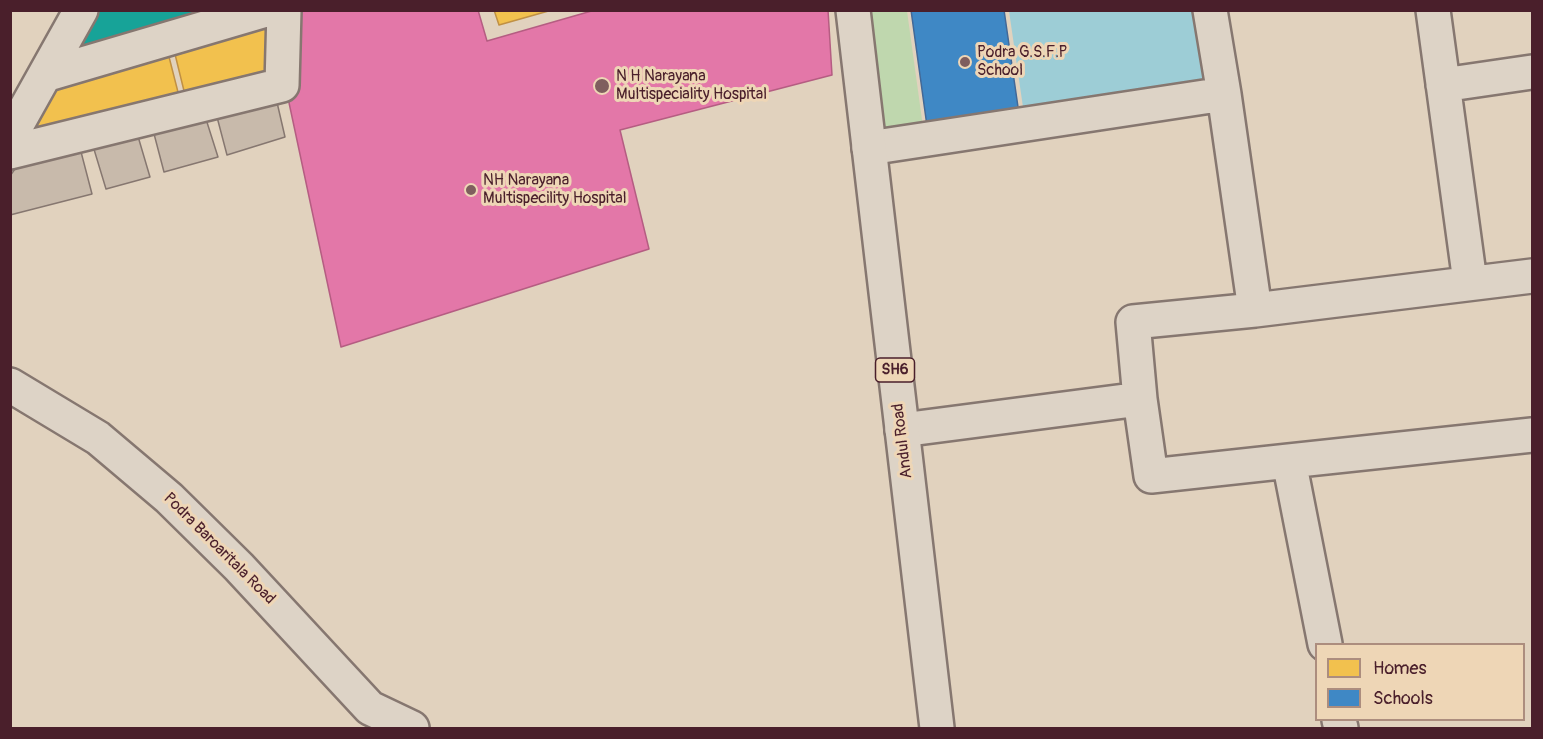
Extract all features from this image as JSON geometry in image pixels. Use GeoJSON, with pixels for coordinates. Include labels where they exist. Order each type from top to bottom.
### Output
{"type":"FeatureCollection","features":[{"type":"Feature","properties":{"kind":"street"},"geometry":{"type":"LineString","coordinates":[[10,137],[81,10]]}},
{"type":"Feature","properties":{"kind":"street"},"geometry":{"type":"LineString","coordinates":[[45,75],[266,10]]}},
{"type":"Feature","properties":{"kind":"street"},"geometry":{"type":"LineString","coordinates":[[10,152],[282,85],[284,10]]}},
{"type":"Feature","properties":{"kind":"street","name":"Andul Road"},"geometry":{"type":"LineString","coordinates":[[853,10],[937,729]]}},
{"type":"Feature","properties":{"kind":"street"},"geometry":{"type":"LineString","coordinates":[[1210,10],[1255,310]]}},
{"type":"Feature","properties":{"kind":"street"},"geometry":{"type":"LineString","coordinates":[[1433,10],[1470,282]]}},
{"type":"Feature","properties":{"kind":"street"},"geometry":{"type":"LineString","coordinates":[[1443,85],[1533,72]]}},
{"type":"Feature","properties":{"kind":"street"},"geometry":{"type":"LineString","coordinates":[[869,148],[1224,94]]}},
{"type":"Feature","properties":{"kind":"street"},"geometry":{"type":"LineString","coordinates":[[1533,276],[1255,310],[1133,322],[1140,399],[1151,476],[1533,435]]}},
{"type":"Feature","properties":{"kind":"street","name":"Podra Baroaritala Road"},"geometry":{"type":"LineString","coordinates":[[10,385],[98,438],[169,498],[239,567],[370,708],[412,729]]}},
{"type":"Feature","properties":{"kind":"street"},"geometry":{"type":"LineString","coordinates":[[902,430],[1140,399]]}},
{"type":"Feature","properties":{"kind":"street"},"geometry":{"type":"LineString","coordinates":[[1289,461],[1325,643]]}},
{"type":"Feature","properties":{"kind":"green space"},"geometry":{"type":"Polygon","coordinates":[[[864,11],[907,11],[923,127],[878,134],[864,11]]]}},
{"type":"Feature","properties":{"kind":"water"},"geometry":{"type":"Polygon","coordinates":[[[1009,11],[1194,11],[1207,87],[1024,114],[1009,11]]]}},
{"type":"Feature","properties":{"kind":"building: Homes"},"geometry":{"type":"Polygon","coordinates":[[[494,10],[552,10],[499,25],[494,10]]]}},
{"type":"Feature","properties":{"kind":"building: Homes"},"geometry":{"type":"Polygon","coordinates":[[[277,17],[274,76],[186,99],[173,46],[277,17]]]}},
{"type":"Feature","properties":{"kind":"building: Homes"},"geometry":{"type":"Polygon","coordinates":[[[167,49],[180,100],[25,139],[55,80],[167,49]]]}},
{"type":"Feature","properties":{"kind":"building: Schools","name":"Podra G.S.F.P School"},"geometry":{"type":"Polygon","coordinates":[[[911,10],[1004,10],[1019,114],[927,126],[911,10]]]}},
{"type":"Feature","properties":{"kind":"building: Health","name":"NH Narayana Multispecility Hospital"},"geometry":{"type":"Polygon","coordinates":[[[307,10],[478,10],[487,41],[595,10],[828,10],[832,75],[620,130],[649,249],[341,347],[288,98],[291,15],[307,10]]]}},
{"type":"Feature","properties":{"kind":"building: Public"},"geometry":{"type":"Polygon","coordinates":[[[93,10],[234,10],[68,61],[93,10]]]}},
{"type":"Feature","properties":{"kind":"building: Other"},"geometry":{"type":"Polygon","coordinates":[[[276,98],[285,137],[227,155],[217,117],[276,98]]]}},
{"type":"Feature","properties":{"kind":"building: Other"},"geometry":{"type":"Polygon","coordinates":[[[205,116],[218,157],[164,172],[153,130],[205,116]]]}},
{"type":"Feature","properties":{"kind":"building: Other"},"geometry":{"type":"Polygon","coordinates":[[[137,133],[150,177],[106,189],[93,146],[137,133]]]}},
{"type":"Feature","properties":{"kind":"building: Other"},"geometry":{"type":"Polygon","coordinates":[[[80,148],[92,194],[10,215],[10,176],[17,166],[80,148]]]}},
{"type":"Feature","properties":{"kind":"place","name":"Podra G.S.F.P School"},"geometry":{"type":"Point","coordinates":[965,62]}},
{"type":"Feature","properties":{"kind":"place","name":"N H Narayana Multispeciality Hospital"},"geometry":{"type":"Point","coordinates":[602,86]}},
{"type":"Feature","properties":{"kind":"place","name":"NH Narayana Multispecility Hospital"},"geometry":{"type":"Point","coordinates":[471,190]}}]}
